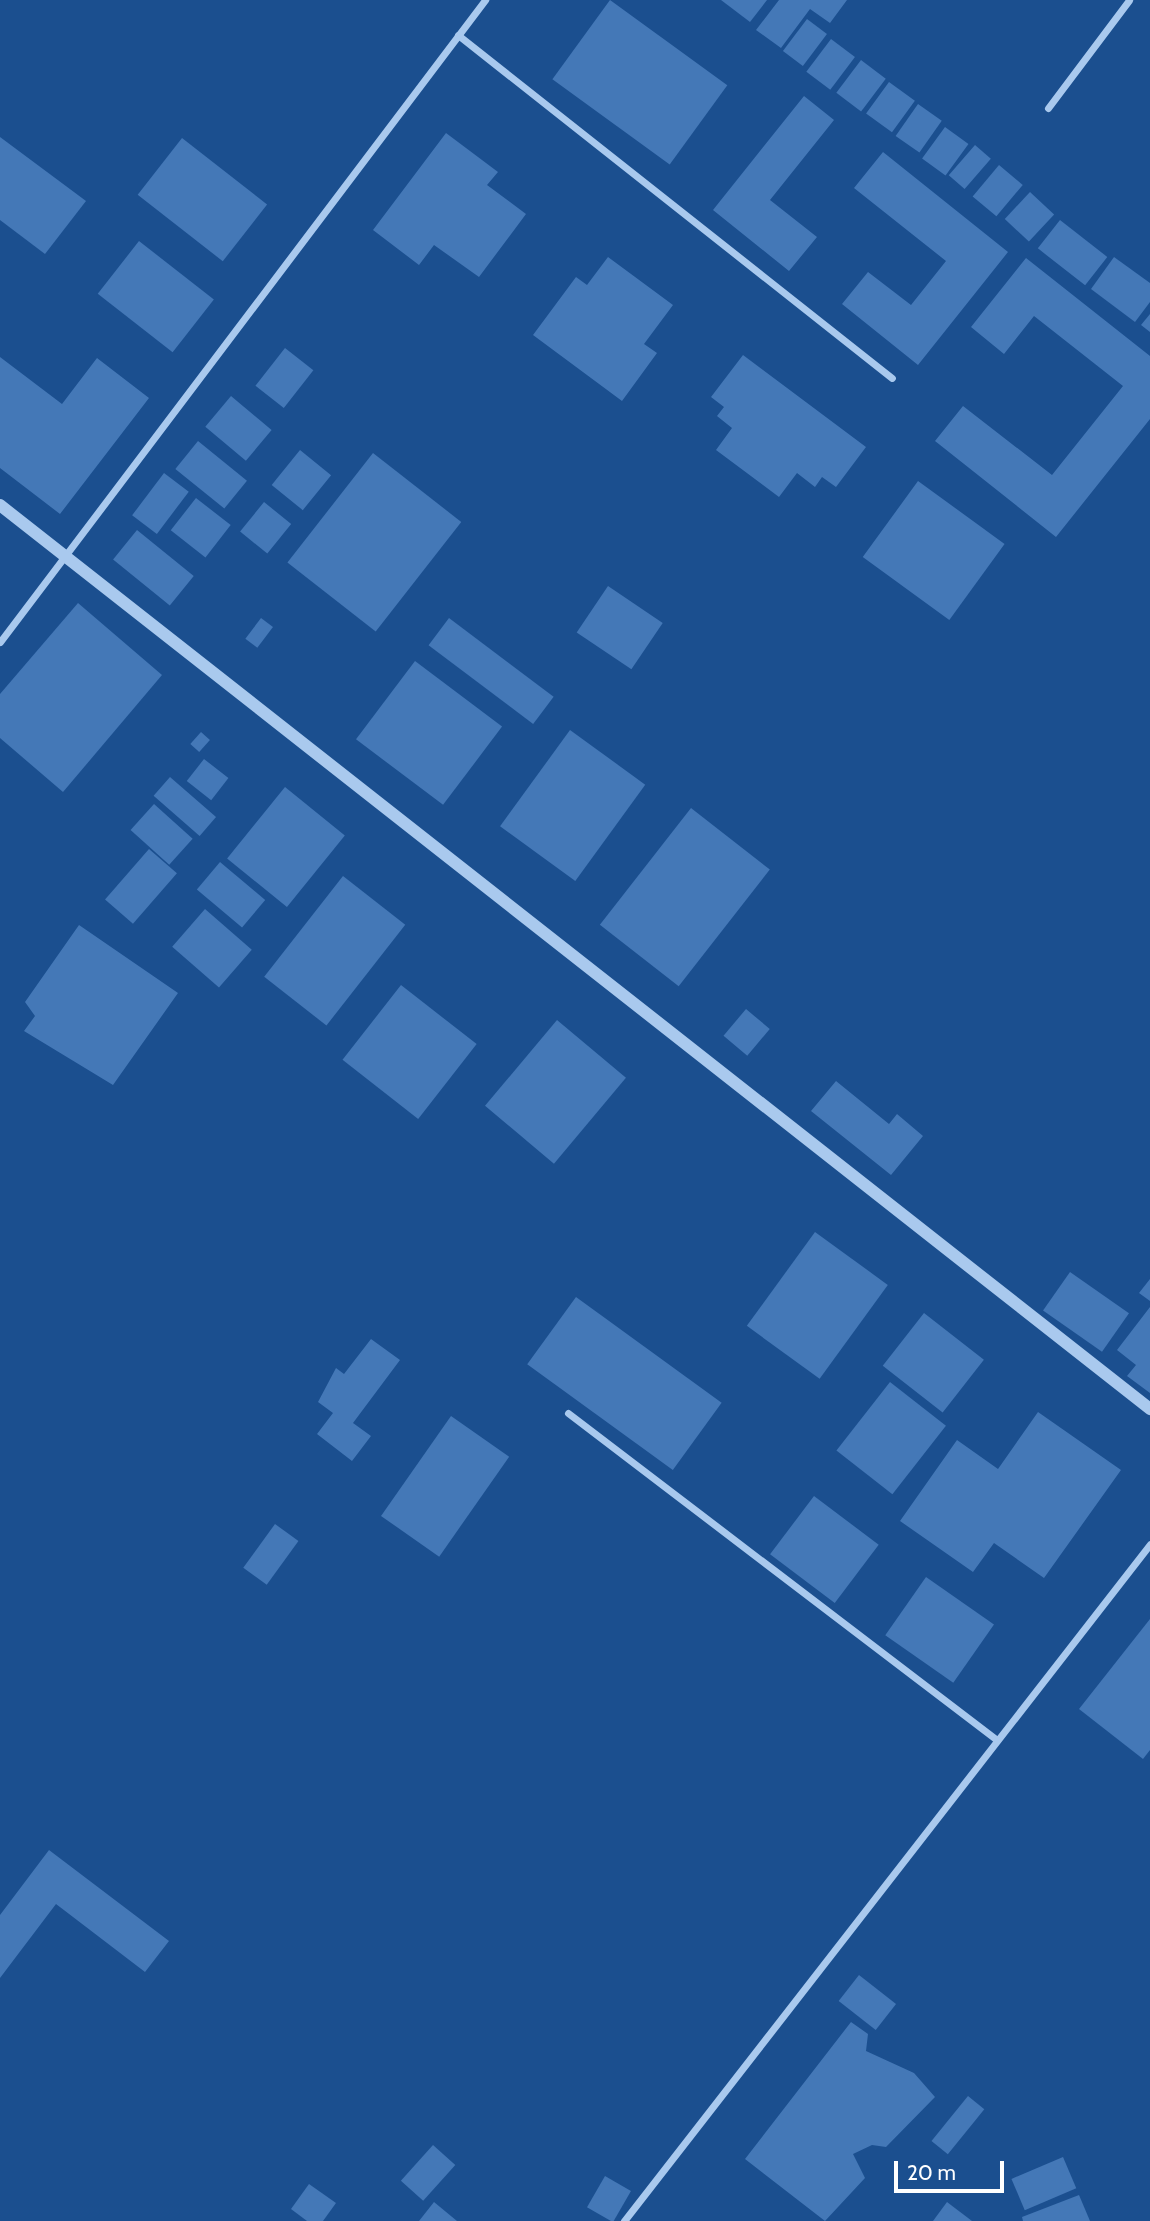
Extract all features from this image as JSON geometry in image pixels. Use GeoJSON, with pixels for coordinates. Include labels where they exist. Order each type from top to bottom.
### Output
{"type":"FeatureCollection","features":[{"type":"Feature","properties":{"kind":"street"},"geometry":{"type":"LineString","coordinates":[[0,642],[485,0]]}},
{"type":"Feature","properties":{"kind":"street"},"geometry":{"type":"LineString","coordinates":[[1048,108],[1129,0]]}},
{"type":"Feature","properties":{"kind":"street"},"geometry":{"type":"LineString","coordinates":[[458,35],[892,378]]}},
{"type":"Feature","properties":{"kind":"street"},"geometry":{"type":"LineString","coordinates":[[0,505],[69,554],[922,1235],[1150,1409]]}},
{"type":"Feature","properties":{"kind":"street"},"geometry":{"type":"LineString","coordinates":[[568,1413],[997,1740]]}},
{"type":"Feature","properties":{"kind":"street"},"geometry":{"type":"LineString","coordinates":[[624,2221],[1150,1544]]}},
{"type":"Feature","properties":{"kind":"building"},"geometry":{"type":"Polygon","coordinates":[[[610,0],[727,85],[670,165],[552,79],[610,0]]]}},
{"type":"Feature","properties":{"kind":"building"},"geometry":{"type":"Polygon","coordinates":[[[721,0],[767,0],[750,22],[721,0]]]}},
{"type":"Feature","properties":{"kind":"building"},"geometry":{"type":"Polygon","coordinates":[[[779,0],[847,0],[830,23],[810,9],[781,48],[756,30],[779,0]]]}},
{"type":"Feature","properties":{"kind":"building"},"geometry":{"type":"Polygon","coordinates":[[[807,19],[827,34],[803,66],[783,51],[807,19]]]}},
{"type":"Feature","properties":{"kind":"building"},"geometry":{"type":"Polygon","coordinates":[[[831,39],[855,57],[830,90],[806,72],[831,39]]]}},
{"type":"Feature","properties":{"kind":"building"},"geometry":{"type":"Polygon","coordinates":[[[861,60],[886,79],[861,111],[836,93],[861,60]]]}},
{"type":"Feature","properties":{"kind":"building"},"geometry":{"type":"Polygon","coordinates":[[[889,82],[915,101],[892,132],[866,114],[889,82]]]}},
{"type":"Feature","properties":{"kind":"building"},"geometry":{"type":"Polygon","coordinates":[[[804,96],[834,120],[770,200],[817,237],[789,271],[713,210],[804,96]]]}},
{"type":"Feature","properties":{"kind":"building"},"geometry":{"type":"Polygon","coordinates":[[[918,104],[942,121],[919,153],[896,136],[918,104]]]}},
{"type":"Feature","properties":{"kind":"building"},"geometry":{"type":"Polygon","coordinates":[[[945,127],[968,144],[946,176],[922,159],[945,127]]]}},
{"type":"Feature","properties":{"kind":"building"},"geometry":{"type":"Polygon","coordinates":[[[446,133],[498,172],[487,185],[526,214],[479,277],[434,245],[419,265],[373,230],[446,133]]]}},
{"type":"Feature","properties":{"kind":"building"},"geometry":{"type":"Polygon","coordinates":[[[0,137],[86,201],[45,254],[0,220],[0,137]]]}},
{"type":"Feature","properties":{"kind":"building"},"geometry":{"type":"Polygon","coordinates":[[[182,138],[267,204],[223,261],[138,195],[182,138]]]}},
{"type":"Feature","properties":{"kind":"building"},"geometry":{"type":"Polygon","coordinates":[[[975,145],[991,159],[965,189],[949,175],[975,145]]]}},
{"type":"Feature","properties":{"kind":"building"},"geometry":{"type":"Polygon","coordinates":[[[883,152],[1008,252],[918,365],[842,304],[868,272],[911,305],[946,261],[854,188],[883,152]]]}},
{"type":"Feature","properties":{"kind":"building"},"geometry":{"type":"Polygon","coordinates":[[[999,165],[1023,185],[996,216],[973,196],[999,165]]]}},
{"type":"Feature","properties":{"kind":"building"},"geometry":{"type":"Polygon","coordinates":[[[1030,192],[1054,215],[1029,242],[1005,219],[1030,192]]]}},
{"type":"Feature","properties":{"kind":"building"},"geometry":{"type":"Polygon","coordinates":[[[1060,220],[1107,257],[1085,285],[1038,248],[1060,220]]]}},
{"type":"Feature","properties":{"kind":"building"},"geometry":{"type":"Polygon","coordinates":[[[139,241],[214,299],[173,352],[98,294],[139,241]]]}},
{"type":"Feature","properties":{"kind":"building"},"geometry":{"type":"Polygon","coordinates":[[[608,257],[673,305],[644,344],[657,353],[622,401],[533,335],[576,277],[587,285],[608,257]]]}},
{"type":"Feature","properties":{"kind":"building"},"geometry":{"type":"Polygon","coordinates":[[[1114,257],[1150,283],[1150,302],[1135,322],[1091,289],[1114,257]]]}},
{"type":"Feature","properties":{"kind":"building"},"geometry":{"type":"Polygon","coordinates":[[[1026,258],[1150,356],[1150,419],[1056,537],[935,441],[963,406],[1052,475],[1123,386],[1034,316],[1004,354],[971,327],[1026,258]]]}},
{"type":"Feature","properties":{"kind":"building"},"geometry":{"type":"Polygon","coordinates":[[[1150,314],[1150,332],[1141,325],[1150,314]]]}},
{"type":"Feature","properties":{"kind":"building"},"geometry":{"type":"Polygon","coordinates":[[[285,348],[313,370],[284,408],[255,386],[285,348]]]}},
{"type":"Feature","properties":{"kind":"building"},"geometry":{"type":"Polygon","coordinates":[[[743,355],[866,447],[836,487],[822,477],[815,487],[797,473],[779,497],[716,450],[732,428],[717,416],[724,407],[711,397],[743,355]]]}},
{"type":"Feature","properties":{"kind":"building"},"geometry":{"type":"Polygon","coordinates":[[[0,357],[62,404],[97,358],[149,398],[60,514],[0,468],[0,357]]]}},
{"type":"Feature","properties":{"kind":"building"},"geometry":{"type":"Polygon","coordinates":[[[231,396],[272,430],[246,461],[205,427],[231,396]]]}},
{"type":"Feature","properties":{"kind":"building"},"geometry":{"type":"Polygon","coordinates":[[[198,441],[247,481],[224,509],[175,469],[198,441]]]}},
{"type":"Feature","properties":{"kind":"building"},"geometry":{"type":"Polygon","coordinates":[[[300,450],[331,475],[303,510],[272,485],[300,450]]]}},
{"type":"Feature","properties":{"kind":"building"},"geometry":{"type":"Polygon","coordinates":[[[373,453],[461,522],[376,631],[287,563],[373,453]]]}},
{"type":"Feature","properties":{"kind":"building"},"geometry":{"type":"Polygon","coordinates":[[[164,473],[189,492],[157,534],[132,515],[164,473]]]}},
{"type":"Feature","properties":{"kind":"building"},"geometry":{"type":"Polygon","coordinates":[[[918,481],[1005,544],[949,620],[863,557],[918,481]]]}},
{"type":"Feature","properties":{"kind":"building"},"geometry":{"type":"Polygon","coordinates":[[[196,498],[231,525],[205,557],[171,530],[196,498]]]}},
{"type":"Feature","properties":{"kind":"building"},"geometry":{"type":"Polygon","coordinates":[[[264,502],[291,524],[267,554],[240,532],[264,502]]]}},
{"type":"Feature","properties":{"kind":"building"},"geometry":{"type":"Polygon","coordinates":[[[137,530],[194,576],[170,605],[113,560],[137,530]]]}},
{"type":"Feature","properties":{"kind":"building"},"geometry":{"type":"Polygon","coordinates":[[[608,586],[663,623],[631,669],[577,632],[608,586]]]}},
{"type":"Feature","properties":{"kind":"building"},"geometry":{"type":"Polygon","coordinates":[[[78,603],[162,675],[63,792],[0,738],[0,694],[78,603]]]}},
{"type":"Feature","properties":{"kind":"building"},"geometry":{"type":"Polygon","coordinates":[[[261,618],[273,627],[257,648],[245,639],[261,618]]]}},
{"type":"Feature","properties":{"kind":"building"},"geometry":{"type":"Polygon","coordinates":[[[449,618],[554,697],[533,724],[429,645],[449,618]]]}},
{"type":"Feature","properties":{"kind":"building"},"geometry":{"type":"Polygon","coordinates":[[[415,661],[502,727],[443,805],[356,739],[415,661]]]}},
{"type":"Feature","properties":{"kind":"building"},"geometry":{"type":"Polygon","coordinates":[[[570,730],[645,785],[575,881],[500,826],[570,730]]]}},
{"type":"Feature","properties":{"kind":"building"},"geometry":{"type":"Polygon","coordinates":[[[201,732],[210,740],[199,752],[190,744],[201,732]]]}},
{"type":"Feature","properties":{"kind":"building"},"geometry":{"type":"Polygon","coordinates":[[[204,759],[228,778],[211,800],[187,781],[204,759]]]}},
{"type":"Feature","properties":{"kind":"building"},"geometry":{"type":"Polygon","coordinates":[[[170,777],[216,817],[200,836],[154,796],[170,777]]]}},
{"type":"Feature","properties":{"kind":"building"},"geometry":{"type":"Polygon","coordinates":[[[285,787],[345,835],[287,907],[227,858],[285,787]]]}},
{"type":"Feature","properties":{"kind":"building"},"geometry":{"type":"Polygon","coordinates":[[[154,804],[193,839],[169,865],[131,830],[154,804]]]}},
{"type":"Feature","properties":{"kind":"building"},"geometry":{"type":"Polygon","coordinates":[[[691,808],[770,870],[679,986],[600,925],[691,808]]]}},
{"type":"Feature","properties":{"kind":"building"},"geometry":{"type":"Polygon","coordinates":[[[149,849],[177,873],[133,924],[105,900],[149,849]]]}},
{"type":"Feature","properties":{"kind":"building"},"geometry":{"type":"Polygon","coordinates":[[[220,862],[265,900],[242,928],[197,890],[220,862]]]}},
{"type":"Feature","properties":{"kind":"building"},"geometry":{"type":"Polygon","coordinates":[[[343,876],[405,925],[326,1026],[264,977],[343,876]]]}},
{"type":"Feature","properties":{"kind":"building"},"geometry":{"type":"Polygon","coordinates":[[[205,909],[252,950],[219,987],[172,947],[205,909]]]}},
{"type":"Feature","properties":{"kind":"building"},"geometry":{"type":"Polygon","coordinates":[[[79,925],[178,993],[113,1085],[24,1031],[35,1016],[25,1002],[79,925]]]}},
{"type":"Feature","properties":{"kind":"building"},"geometry":{"type":"Polygon","coordinates":[[[401,985],[477,1044],[418,1119],[343,1060],[401,985]]]}},
{"type":"Feature","properties":{"kind":"building"},"geometry":{"type":"Polygon","coordinates":[[[746,1009],[770,1029],[747,1056],[724,1036],[746,1009]]]}},
{"type":"Feature","properties":{"kind":"building"},"geometry":{"type":"Polygon","coordinates":[[[557,1020],[626,1078],[554,1164],[485,1106],[557,1020]]]}},
{"type":"Feature","properties":{"kind":"building"},"geometry":{"type":"Polygon","coordinates":[[[836,1081],[889,1124],[897,1114],[923,1136],[891,1175],[811,1111],[836,1081]]]}},
{"type":"Feature","properties":{"kind":"building"},"geometry":{"type":"Polygon","coordinates":[[[815,1232],[888,1285],[820,1379],[747,1326],[815,1232]]]}},
{"type":"Feature","properties":{"kind":"building"},"geometry":{"type":"Polygon","coordinates":[[[1070,1272],[1129,1313],[1102,1352],[1043,1311],[1070,1272]]]}},
{"type":"Feature","properties":{"kind":"building"},"geometry":{"type":"Polygon","coordinates":[[[1150,1279],[1150,1301],[1139,1293],[1150,1279]]]}},
{"type":"Feature","properties":{"kind":"building"},"geometry":{"type":"Polygon","coordinates":[[[576,1297],[722,1403],[673,1470],[527,1364],[576,1297]]]}},
{"type":"Feature","properties":{"kind":"building"},"geometry":{"type":"Polygon","coordinates":[[[1150,1307],[1150,1393],[1127,1376],[1136,1365],[1117,1350],[1150,1307]]]}},
{"type":"Feature","properties":{"kind":"building"},"geometry":{"type":"Polygon","coordinates":[[[924,1313],[984,1360],[943,1413],[883,1366],[924,1313]]]}},
{"type":"Feature","properties":{"kind":"building"},"geometry":{"type":"Polygon","coordinates":[[[371,1339],[400,1360],[353,1423],[371,1436],[352,1461],[317,1434],[333,1413],[318,1402],[336,1368],[344,1374],[371,1339]]]}},
{"type":"Feature","properties":{"kind":"building"},"geometry":{"type":"Polygon","coordinates":[[[890,1382],[946,1426],[892,1494],[836,1451],[890,1382]]]}},
{"type":"Feature","properties":{"kind":"building"},"geometry":{"type":"Polygon","coordinates":[[[1038,1412],[1121,1470],[1044,1578],[994,1543],[973,1572],[900,1521],[957,1440],[998,1469],[1038,1412]]]}},
{"type":"Feature","properties":{"kind":"building"},"geometry":{"type":"Polygon","coordinates":[[[451,1416],[509,1457],[439,1557],[381,1516],[451,1416]]]}},
{"type":"Feature","properties":{"kind":"building"},"geometry":{"type":"Polygon","coordinates":[[[814,1496],[879,1545],[835,1603],[770,1554],[814,1496]]]}},
{"type":"Feature","properties":{"kind":"building"},"geometry":{"type":"Polygon","coordinates":[[[275,1524],[298,1541],[267,1585],[243,1568],[275,1524]]]}},
{"type":"Feature","properties":{"kind":"building"},"geometry":{"type":"Polygon","coordinates":[[[926,1577],[994,1625],[953,1683],[885,1635],[926,1577]]]}},
{"type":"Feature","properties":{"kind":"building"},"geometry":{"type":"Polygon","coordinates":[[[1150,1619],[1150,1750],[1143,1759],[1079,1709],[1150,1619]]]}},
{"type":"Feature","properties":{"kind":"building"},"geometry":{"type":"Polygon","coordinates":[[[49,1850],[169,1941],[145,1972],[56,1904],[0,1978],[0,1915],[49,1850]]]}},
{"type":"Feature","properties":{"kind":"building"},"geometry":{"type":"Polygon","coordinates":[[[859,1975],[896,2004],[876,2030],[839,2001],[859,1975]]]}},
{"type":"Feature","properties":{"kind":"building"},"geometry":{"type":"Polygon","coordinates":[[[851,2022],[868,2034],[866,2051],[914,2073],[935,2097],[886,2147],[872,2145],[853,2154],[865,2178],[825,2221],[745,2159],[851,2022]]]}},
{"type":"Feature","properties":{"kind":"building"},"geometry":{"type":"Polygon","coordinates":[[[968,2096],[984,2109],[948,2154],[931,2141],[968,2096]]]}},
{"type":"Feature","properties":{"kind":"building"},"geometry":{"type":"Polygon","coordinates":[[[433,2145],[455,2165],[423,2201],[401,2181],[433,2145]]]}},
{"type":"Feature","properties":{"kind":"building"},"geometry":{"type":"Polygon","coordinates":[[[1063,2157],[1076,2188],[1025,2210],[1011,2179],[1063,2157]]]}},
{"type":"Feature","properties":{"kind":"building"},"geometry":{"type":"Polygon","coordinates":[[[605,2176],[631,2191],[614,2221],[587,2207],[605,2176]]]}},
{"type":"Feature","properties":{"kind":"building"},"geometry":{"type":"Polygon","coordinates":[[[309,2184],[336,2203],[323,2221],[307,2221],[291,2209],[309,2184]]]}},
{"type":"Feature","properties":{"kind":"building"},"geometry":{"type":"Polygon","coordinates":[[[1079,2195],[1090,2221],[1023,2221],[1022,2217],[1079,2195]]]}},
{"type":"Feature","properties":{"kind":"building"},"geometry":{"type":"Polygon","coordinates":[[[434,2202],[457,2221],[419,2221],[434,2202]]]}},
{"type":"Feature","properties":{"kind":"building"},"geometry":{"type":"Polygon","coordinates":[[[947,2202],[972,2221],[933,2221],[947,2202]]]}}]}
